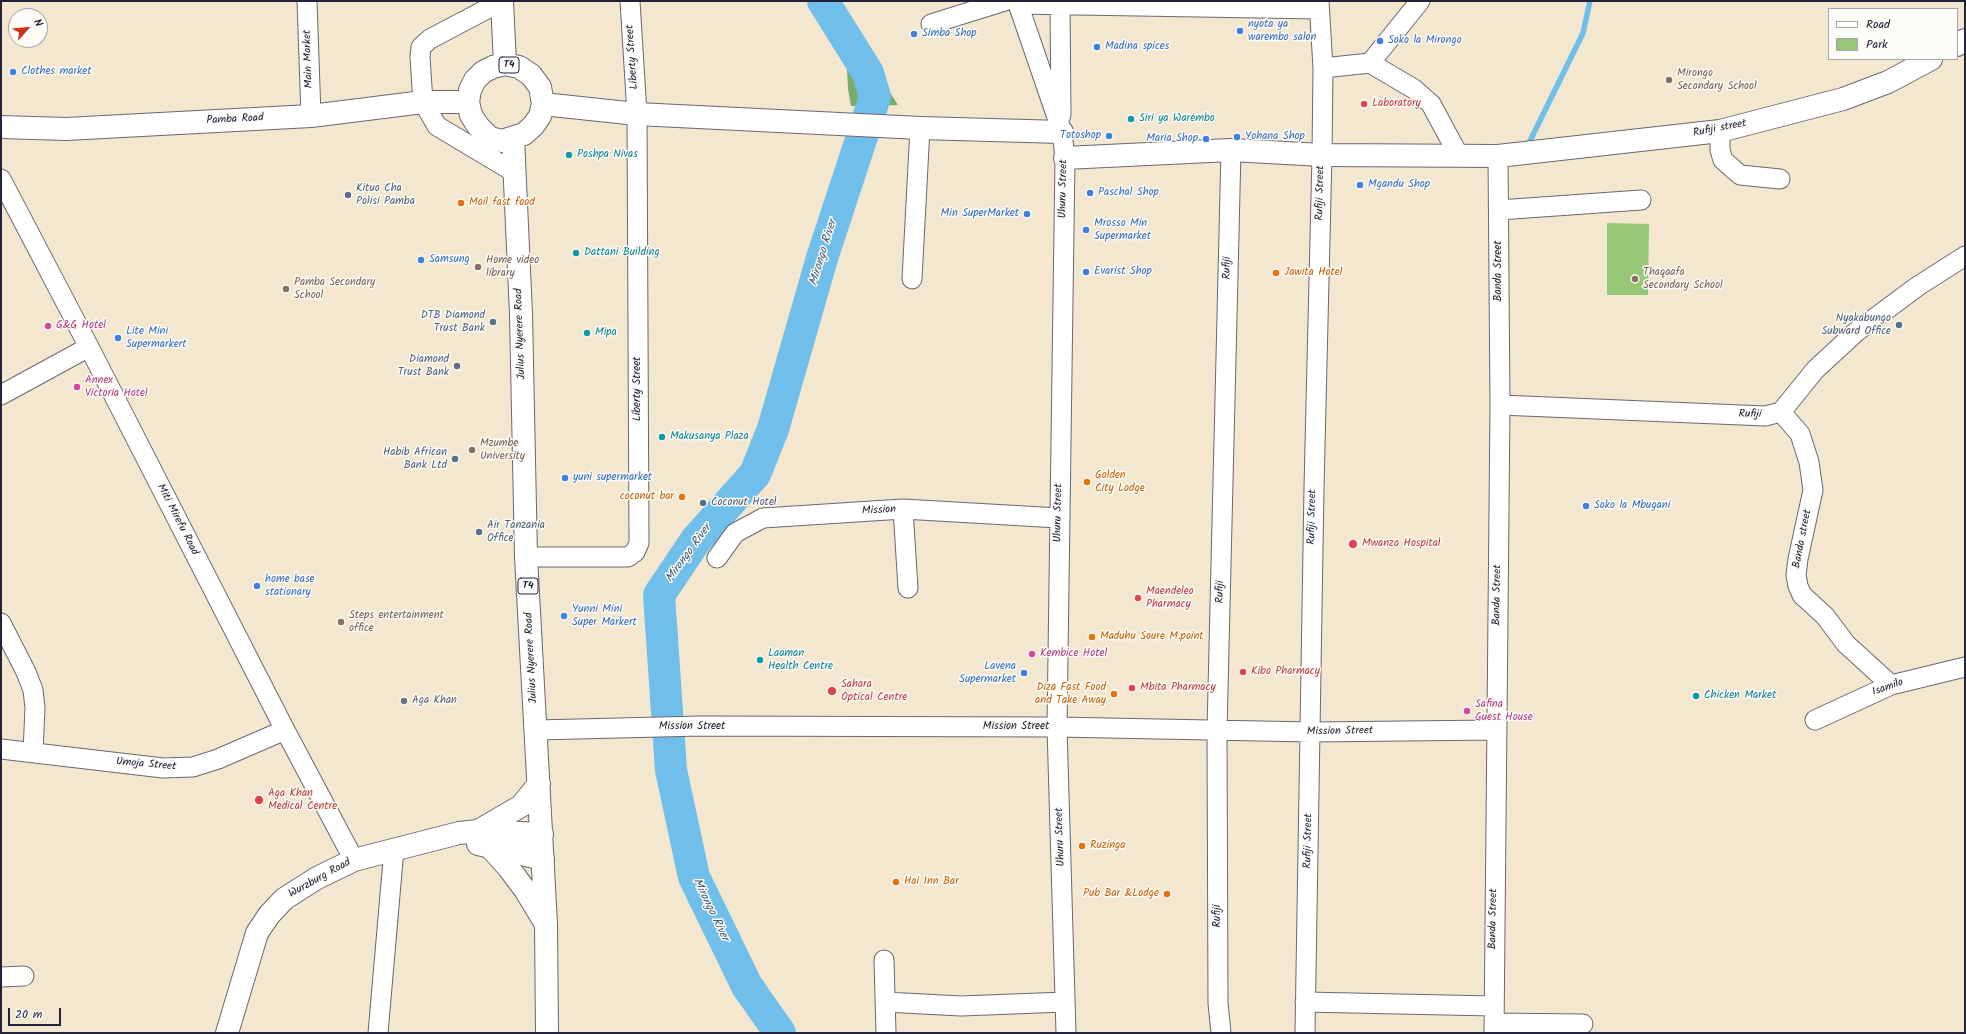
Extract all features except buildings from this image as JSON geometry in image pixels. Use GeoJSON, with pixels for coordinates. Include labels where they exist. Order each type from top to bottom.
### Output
{"type":"FeatureCollection","features":[{"type":"Feature","properties":{"kind":"main road","name":"T4"},"geometry":{"type":"LineString","coordinates":[[502,1],[505,64]]}},
{"type":"Feature","properties":{"kind":"main road","name":"Rufiji street"},"geometry":{"type":"LineString","coordinates":[[1065,158],[1231,150],[1322,155],[1498,156],[1720,131],[1843,99],[1888,82],[1929,60]]}},
{"type":"Feature","properties":{"kind":"main road","name":"T4"},"geometry":{"type":"LineString","coordinates":[[468,102],[470,90],[475,80],[483,72],[493,67],[505,64],[519,67],[531,75],[540,87],[542,104]]}},
{"type":"Feature","properties":{"kind":"main road","name":"Pamba Road"},"geometry":{"type":"LineString","coordinates":[[1,127],[66,129],[311,116],[423,102],[468,102]]}},
{"type":"Feature","properties":{"kind":"main road"},"geometry":{"type":"LineString","coordinates":[[468,102],[471,115],[478,126],[490,138],[502,140],[524,134],[533,126],[540,116],[542,104],[637,114],[838,122],[920,128],[1062,132]]}},
{"type":"Feature","properties":{"kind":"main road","name":"Julius Nyerere Road"},"geometry":{"type":"LineString","coordinates":[[513,138],[521,314],[526,557],[546,924],[547,1033]]}},
{"type":"Feature","properties":{"kind":"main road"},"geometry":{"type":"LineString","coordinates":[[539,784],[521,806],[483,838],[526,891],[546,924]]}},
{"type":"Feature","properties":{"kind":"main road","name":"Wurzburg Road"},"geometry":{"type":"LineString","coordinates":[[228,1033],[257,933],[269,915],[291,895],[317,878],[354,860],[429,841],[542,834]]}},
{"type":"Feature","properties":{"kind":"main road","name":"Wurzburg Road"},"geometry":{"type":"LineString","coordinates":[[483,838],[543,859]]}},
{"type":"Feature","properties":{"kind":"street","name":"Main Market"},"geometry":{"type":"LineString","coordinates":[[307,1],[311,116]]}},
{"type":"Feature","properties":{"kind":"street"},"geometry":{"type":"LineString","coordinates":[[502,1],[449,28],[430,39],[421,47],[420,57],[423,102],[437,126],[514,172]]}},
{"type":"Feature","properties":{"kind":"street","name":"Liberty Street"},"geometry":{"type":"LineString","coordinates":[[526,557],[628,557],[635,552],[639,543],[637,114],[630,1]]}},
{"type":"Feature","properties":{"kind":"street"},"geometry":{"type":"LineString","coordinates":[[1370,63],[1420,1]]}},
{"type":"Feature","properties":{"kind":"street"},"geometry":{"type":"LineString","coordinates":[[931,24],[1013,2],[1060,4],[1319,5]]}},
{"type":"Feature","properties":{"kind":"street","name":"Uhuru Street"},"geometry":{"type":"LineString","coordinates":[[1013,2],[1062,132],[1065,158],[1057,727],[1066,1033]]}},
{"type":"Feature","properties":{"kind":"street"},"geometry":{"type":"LineString","coordinates":[[1060,4],[1062,132]]}},
{"type":"Feature","properties":{"kind":"street","name":"Rufiji Street"},"geometry":{"type":"LineString","coordinates":[[1305,1033],[1314,488],[1322,155],[1323,68],[1319,5]]}},
{"type":"Feature","properties":{"kind":"street"},"geometry":{"type":"LineString","coordinates":[[1323,68],[1370,63],[1414,89],[1431,104],[1459,156]]}},
{"type":"Feature","properties":{"kind":"street"},"geometry":{"type":"LineString","coordinates":[[912,279],[920,128]]}},
{"type":"Feature","properties":{"kind":"street"},"geometry":{"type":"LineString","coordinates":[[1720,131],[1720,150],[1723,160],[1740,175],[1780,179]]}},
{"type":"Feature","properties":{"kind":"street","name":"Rufiji"},"geometry":{"type":"LineString","coordinates":[[1221,1033],[1218,1004],[1217,731],[1231,150]]}},
{"type":"Feature","properties":{"kind":"street","name":"Banda Street"},"geometry":{"type":"LineString","coordinates":[[1494,1021],[1500,405],[1498,156]]}},
{"type":"Feature","properties":{"kind":"street","name":"Miti Mirefu Road"},"geometry":{"type":"LineString","coordinates":[[1,179],[89,347],[285,730],[354,860]]}},
{"type":"Feature","properties":{"kind":"street"},"geometry":{"type":"LineString","coordinates":[[1499,210],[1641,200]]}},
{"type":"Feature","properties":{"kind":"street"},"geometry":{"type":"LineString","coordinates":[[1781,412],[1814,370],[1856,332],[1918,286],[1965,256]]}},
{"type":"Feature","properties":{"kind":"street"},"geometry":{"type":"LineString","coordinates":[[1,395],[89,347]]}},
{"type":"Feature","properties":{"kind":"street","name":"Rufiji"},"geometry":{"type":"LineString","coordinates":[[1500,405],[1765,416],[1781,412]]}},
{"type":"Feature","properties":{"kind":"street","name":"Banda street"},"geometry":{"type":"LineString","coordinates":[[1781,412],[1800,434],[1809,462],[1813,490],[1797,564],[1796,575],[1798,586],[1802,595],[1825,616],[1846,644],[1891,685]]}},
{"type":"Feature","properties":{"kind":"street"},"geometry":{"type":"LineString","coordinates":[[903,509],[908,588]]}},
{"type":"Feature","properties":{"kind":"street","name":"Mission"},"geometry":{"type":"LineString","coordinates":[[717,558],[735,533],[763,518],[903,509],[1059,518]]}},
{"type":"Feature","properties":{"kind":"street"},"geometry":{"type":"LineString","coordinates":[[1,623],[26,672],[33,690],[35,708],[33,752]]}},
{"type":"Feature","properties":{"kind":"street","name":"Isamilo"},"geometry":{"type":"LineString","coordinates":[[1815,720],[1891,685],[1965,667]]}},
{"type":"Feature","properties":{"kind":"street","name":"Mission Street"},"geometry":{"type":"LineString","coordinates":[[536,730],[701,726],[1057,727],[1311,732],[1496,730]]}},
{"type":"Feature","properties":{"kind":"street","name":"Umoja Street"},"geometry":{"type":"LineString","coordinates":[[1,749],[163,768],[193,768],[218,759],[285,730]]}},
{"type":"Feature","properties":{"kind":"street"},"geometry":{"type":"LineString","coordinates":[[378,1033],[394,849]]}},
{"type":"Feature","properties":{"kind":"street"},"geometry":{"type":"LineString","coordinates":[[884,960],[886,1033]]}},
{"type":"Feature","properties":{"kind":"street"},"geometry":{"type":"LineString","coordinates":[[1,977],[24,976]]}},
{"type":"Feature","properties":{"kind":"street"},"geometry":{"type":"LineString","coordinates":[[885,1002],[961,1006],[1065,1002]]}},
{"type":"Feature","properties":{"kind":"street"},"geometry":{"type":"LineString","coordinates":[[1305,1002],[1494,1021],[1583,1024]]}},
{"type":"Feature","properties":{"kind":"green space"},"geometry":{"type":"Polygon","coordinates":[[[811,1],[840,1],[846,17],[876,71],[898,105],[851,106],[848,89],[846,50],[824,24],[811,1]]]}},
{"type":"Feature","properties":{"kind":"green space"},"geometry":{"type":"Polygon","coordinates":[[[1607,223],[1649,224],[1648,295],[1607,295],[1607,223]]]}},
{"type":"Feature","properties":{"kind":"waterway","name":"Mirongo River"},"geometry":{"type":"LineString","coordinates":[[780,1033],[747,986],[694,877],[671,770],[659,595],[696,540],[755,474],[773,429],[822,258],[875,97],[868,73],[823,1]]}},
{"type":"Feature","properties":{"kind":"waterway"},"geometry":{"type":"LineString","coordinates":[[1527,147],[1583,33],[1590,1]]}},
{"type":"Feature","properties":{"kind":"place","name":"nyota ya warembo salon"},"geometry":{"type":"Point","coordinates":[1240,31]}},
{"type":"Feature","properties":{"kind":"place","name":"Simba Shop"},"geometry":{"type":"Point","coordinates":[914,34]}},
{"type":"Feature","properties":{"kind":"place","name":"Soko la Mirongo"},"geometry":{"type":"Point","coordinates":[1380,41]}},
{"type":"Feature","properties":{"kind":"place","name":"Madina spices"},"geometry":{"type":"Point","coordinates":[1097,47]}},
{"type":"Feature","properties":{"kind":"place","name":"Clothes market"},"geometry":{"type":"Point","coordinates":[13,72]}},
{"type":"Feature","properties":{"kind":"place","name":"Mirongo Secondary School"},"geometry":{"type":"Point","coordinates":[1669,80]}},
{"type":"Feature","properties":{"kind":"place","name":"Laboratory"},"geometry":{"type":"Point","coordinates":[1364,104]}},
{"type":"Feature","properties":{"kind":"place","name":"Siri ya Warembo"},"geometry":{"type":"Point","coordinates":[1131,119]}},
{"type":"Feature","properties":{"kind":"place","name":"Totoshop"},"geometry":{"type":"Point","coordinates":[1109,136]}},
{"type":"Feature","properties":{"kind":"place","name":"Yohana Shop"},"geometry":{"type":"Point","coordinates":[1237,137]}},
{"type":"Feature","properties":{"kind":"place","name":"Maria Shop"},"geometry":{"type":"Point","coordinates":[1206,139]}},
{"type":"Feature","properties":{"kind":"place","name":"Poshpa Nivas"},"geometry":{"type":"Point","coordinates":[569,155]}},
{"type":"Feature","properties":{"kind":"place","name":"Mgandu Shop"},"geometry":{"type":"Point","coordinates":[1360,185]}},
{"type":"Feature","properties":{"kind":"place","name":"Paschal Shop"},"geometry":{"type":"Point","coordinates":[1090,193]}},
{"type":"Feature","properties":{"kind":"place","name":"Kituo Cha Polisi Pamba"},"geometry":{"type":"Point","coordinates":[348,195]}},
{"type":"Feature","properties":{"kind":"place","name":"Moil fast food"},"geometry":{"type":"Point","coordinates":[461,203]}},
{"type":"Feature","properties":{"kind":"place","name":"Min SuperMarket"},"geometry":{"type":"Point","coordinates":[1027,214]}},
{"type":"Feature","properties":{"kind":"place","name":"Mrosso Min Supermarket"},"geometry":{"type":"Point","coordinates":[1086,230]}},
{"type":"Feature","properties":{"kind":"place","name":"Dattani Building"},"geometry":{"type":"Point","coordinates":[576,253]}},
{"type":"Feature","properties":{"kind":"place","name":"Samsung"},"geometry":{"type":"Point","coordinates":[421,260]}},
{"type":"Feature","properties":{"kind":"place","name":"Home video library"},"geometry":{"type":"Point","coordinates":[478,267]}},
{"type":"Feature","properties":{"kind":"place","name":"Evarist Shop"},"geometry":{"type":"Point","coordinates":[1086,272]}},
{"type":"Feature","properties":{"kind":"place","name":"Jawita Hotel"},"geometry":{"type":"Point","coordinates":[1276,273]}},
{"type":"Feature","properties":{"kind":"place","name":"Thaqaafa Secondary School"},"geometry":{"type":"Point","coordinates":[1635,279]}},
{"type":"Feature","properties":{"kind":"place","name":"Pamba Secondary School"},"geometry":{"type":"Point","coordinates":[286,289]}},
{"type":"Feature","properties":{"kind":"place","name":"DTB Diamond Trust Bank"},"geometry":{"type":"Point","coordinates":[493,322]}},
{"type":"Feature","properties":{"kind":"place","name":"Nyakabungo Subward Office"},"geometry":{"type":"Point","coordinates":[1899,325]}},
{"type":"Feature","properties":{"kind":"place","name":"G&G Hotel"},"geometry":{"type":"Point","coordinates":[48,326]}},
{"type":"Feature","properties":{"kind":"place","name":"Mipa"},"geometry":{"type":"Point","coordinates":[587,333]}},
{"type":"Feature","properties":{"kind":"place","name":"Lite Mini Supermarkert"},"geometry":{"type":"Point","coordinates":[118,338]}},
{"type":"Feature","properties":{"kind":"place","name":"Diamond Trust Bank"},"geometry":{"type":"Point","coordinates":[457,366]}},
{"type":"Feature","properties":{"kind":"place","name":"Annex Victoria Hotel"},"geometry":{"type":"Point","coordinates":[77,387]}},
{"type":"Feature","properties":{"kind":"place","name":"Makusanya Plaza"},"geometry":{"type":"Point","coordinates":[662,437]}},
{"type":"Feature","properties":{"kind":"place","name":"Mzumbe University"},"geometry":{"type":"Point","coordinates":[472,450]}},
{"type":"Feature","properties":{"kind":"place","name":"Habib African Bank Ltd"},"geometry":{"type":"Point","coordinates":[455,459]}},
{"type":"Feature","properties":{"kind":"place","name":"yuni supermarket"},"geometry":{"type":"Point","coordinates":[565,478]}},
{"type":"Feature","properties":{"kind":"place","name":"Golden City Lodge"},"geometry":{"type":"Point","coordinates":[1087,482]}},
{"type":"Feature","properties":{"kind":"place","name":"coconut bar"},"geometry":{"type":"Point","coordinates":[682,497]}},
{"type":"Feature","properties":{"kind":"place","name":"Coconut Hotel"},"geometry":{"type":"Point","coordinates":[703,503]}},
{"type":"Feature","properties":{"kind":"place","name":"Soko la Mbugani"},"geometry":{"type":"Point","coordinates":[1586,506]}},
{"type":"Feature","properties":{"kind":"place","name":"Air Tanzania Office"},"geometry":{"type":"Point","coordinates":[479,532]}},
{"type":"Feature","properties":{"kind":"place","name":"Mwanza Hospital"},"geometry":{"type":"Point","coordinates":[1353,544]}},
{"type":"Feature","properties":{"kind":"place","name":"home base stationary"},"geometry":{"type":"Point","coordinates":[257,586]}},
{"type":"Feature","properties":{"kind":"place","name":"Maendeleo Pharmacy"},"geometry":{"type":"Point","coordinates":[1138,598]}},
{"type":"Feature","properties":{"kind":"place","name":"Yunni Mini Super Markert"},"geometry":{"type":"Point","coordinates":[564,616]}},
{"type":"Feature","properties":{"kind":"place","name":"Steps entertainment office"},"geometry":{"type":"Point","coordinates":[341,622]}},
{"type":"Feature","properties":{"kind":"place","name":"Maduhu Soure M.point"},"geometry":{"type":"Point","coordinates":[1092,637]}},
{"type":"Feature","properties":{"kind":"place","name":"Kembice Hotel"},"geometry":{"type":"Point","coordinates":[1032,654]}},
{"type":"Feature","properties":{"kind":"place","name":"Laaman Health Centre"},"geometry":{"type":"Point","coordinates":[760,660]}},
{"type":"Feature","properties":{"kind":"place","name":"Kibo Pharmacy"},"geometry":{"type":"Point","coordinates":[1243,672]}},
{"type":"Feature","properties":{"kind":"place","name":"Lavena Supermarket"},"geometry":{"type":"Point","coordinates":[1024,673]}},
{"type":"Feature","properties":{"kind":"place","name":"Mbita Pharmacy"},"geometry":{"type":"Point","coordinates":[1132,688]}},
{"type":"Feature","properties":{"kind":"place","name":"Sahara Optical Centre"},"geometry":{"type":"Point","coordinates":[832,691]}},
{"type":"Feature","properties":{"kind":"place","name":"Diza Fast Food and Take Away"},"geometry":{"type":"Point","coordinates":[1114,694]}},
{"type":"Feature","properties":{"kind":"place","name":"Chicken Market"},"geometry":{"type":"Point","coordinates":[1696,696]}},
{"type":"Feature","properties":{"kind":"place","name":"Aga Khan"},"geometry":{"type":"Point","coordinates":[404,701]}},
{"type":"Feature","properties":{"kind":"place","name":"Safina Guest House"},"geometry":{"type":"Point","coordinates":[1467,711]}},
{"type":"Feature","properties":{"kind":"place","name":"Aga Khan Medical Centre"},"geometry":{"type":"Point","coordinates":[259,800]}},
{"type":"Feature","properties":{"kind":"place","name":"Ruzinga"},"geometry":{"type":"Point","coordinates":[1082,846]}},
{"type":"Feature","properties":{"kind":"place","name":"Hai Inn Bar"},"geometry":{"type":"Point","coordinates":[896,882]}},
{"type":"Feature","properties":{"kind":"place","name":"Pub Bar &Lodge"},"geometry":{"type":"Point","coordinates":[1167,894]}}]}
